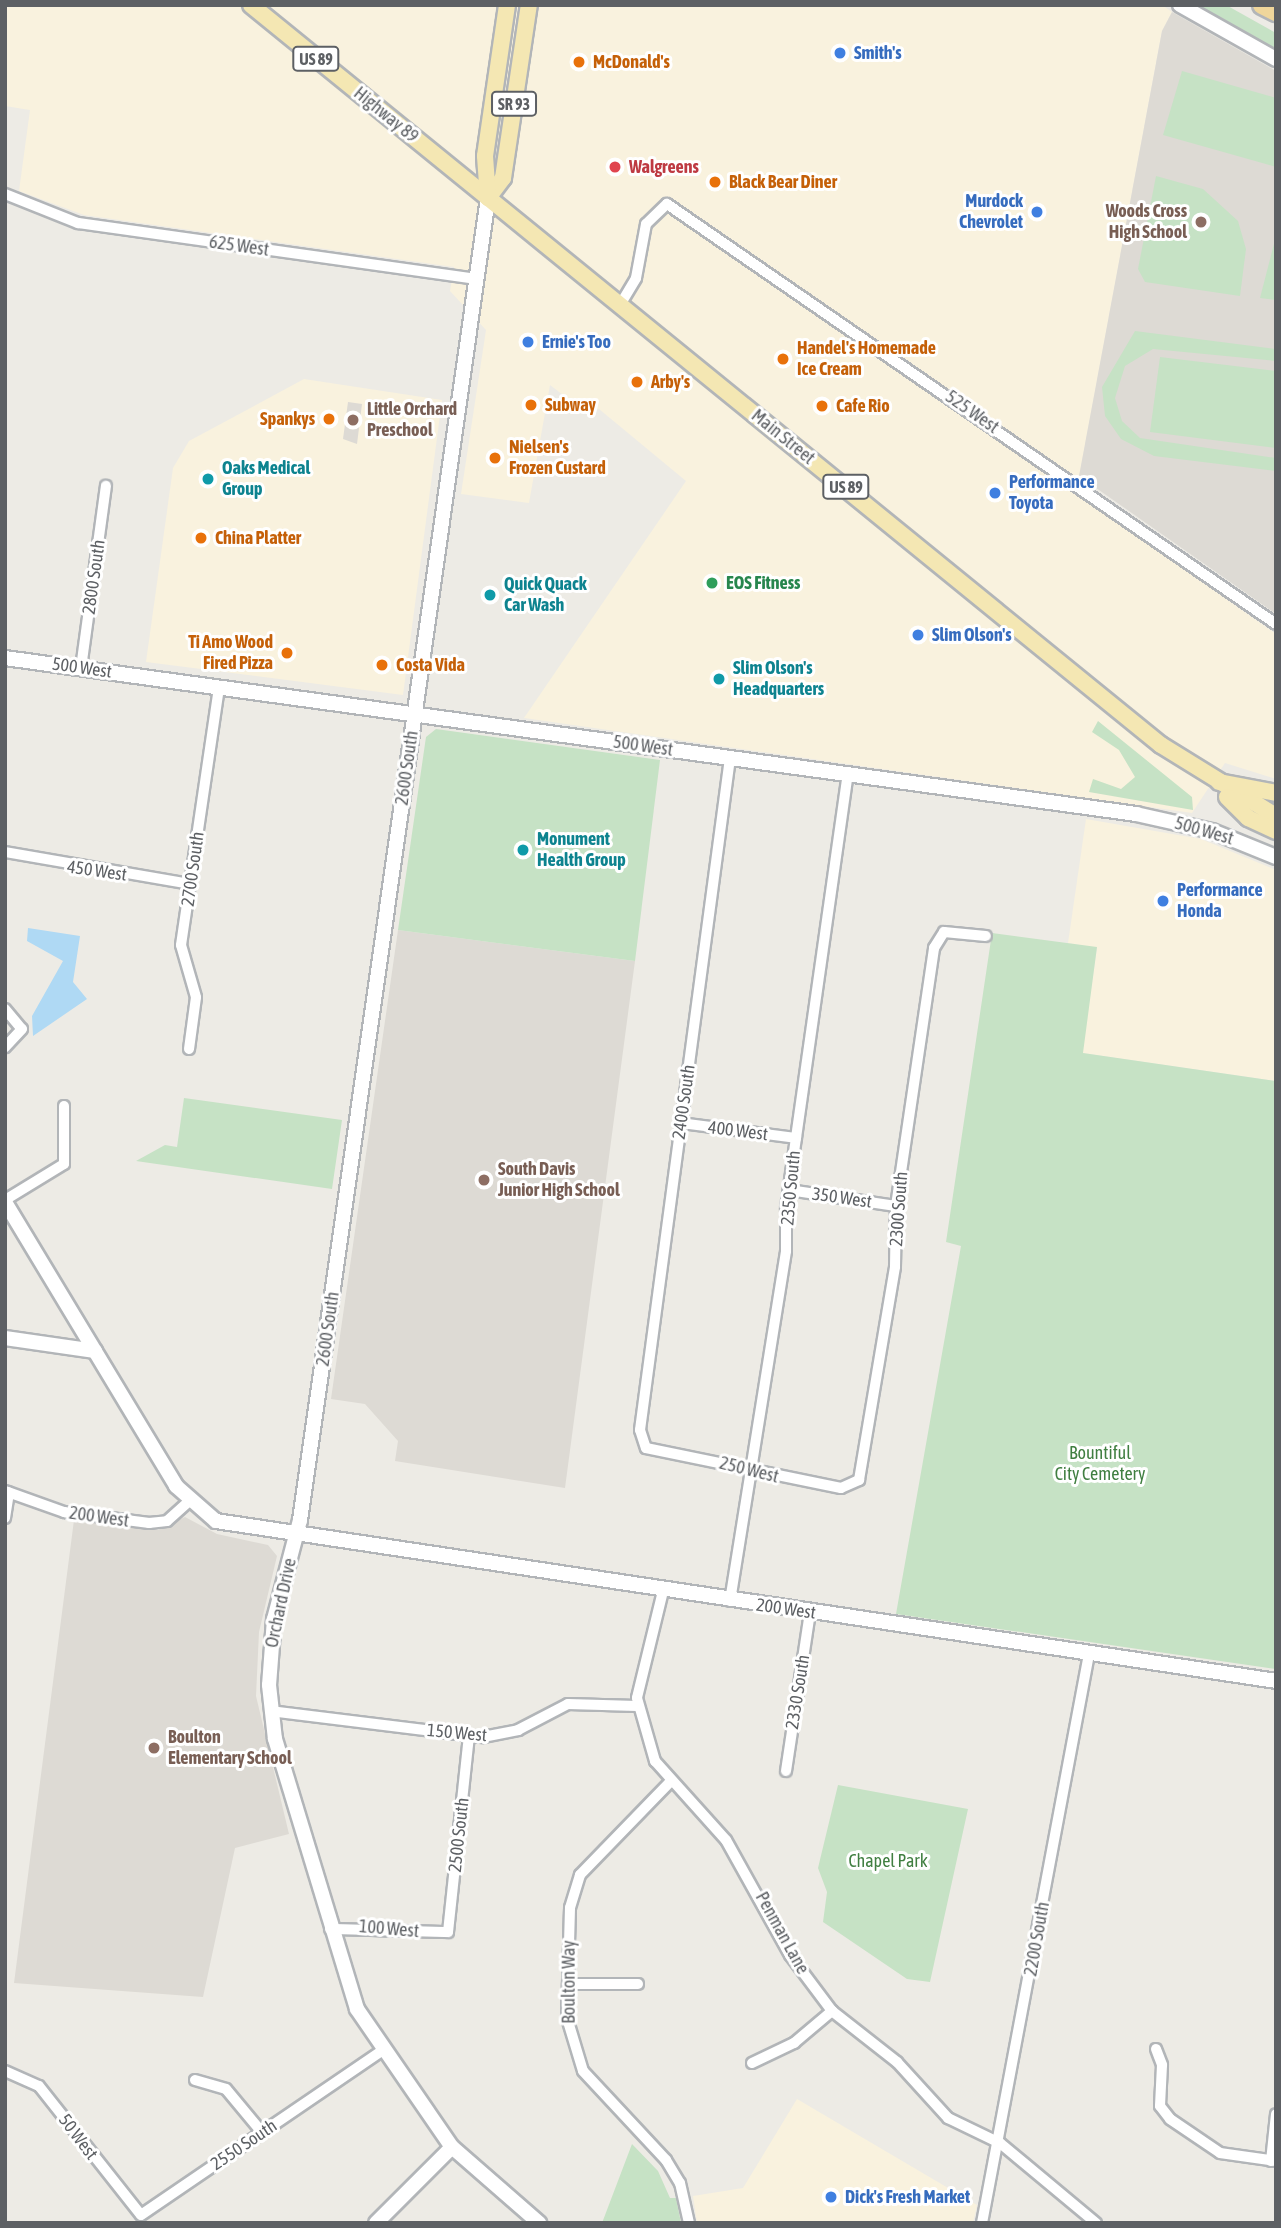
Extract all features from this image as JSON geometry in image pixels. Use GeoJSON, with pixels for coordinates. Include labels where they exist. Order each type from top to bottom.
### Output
{"type":"FeatureCollection","features":[{"type":"Feature","properties":{"kind":"highway"},"geometry":{"type":"LineString","coordinates":[[1262,5],[1276,12]]}},
{"type":"Feature","properties":{"kind":"main road","name":"Highway 89"},"geometry":{"type":"LineString","coordinates":[[251,5],[488,198]]}},
{"type":"Feature","properties":{"kind":"main road","name":"SR 93"},"geometry":{"type":"LineString","coordinates":[[488,198],[485,159],[507,5]]}},
{"type":"Feature","properties":{"kind":"main road","name":"2600 South"},"geometry":{"type":"LineString","coordinates":[[296,1536],[488,198],[503,178],[529,5]]}},
{"type":"Feature","properties":{"kind":"main road"},"geometry":{"type":"LineString","coordinates":[[1180,5],[1276,60]]}},
{"type":"Feature","properties":{"kind":"main road","name":"Main Street"},"geometry":{"type":"LineString","coordinates":[[488,198],[1210,780]]}},
{"type":"Feature","properties":{"kind":"main road","name":"500 West"},"geometry":{"type":"LineString","coordinates":[[5,658],[1162,819],[1276,857]]}},
{"type":"Feature","properties":{"kind":"main road"},"geometry":{"type":"LineString","coordinates":[[1210,780],[1276,793]]}},
{"type":"Feature","properties":{"kind":"main road"},"geometry":{"type":"LineString","coordinates":[[1210,780],[1248,818],[1276,831]]}},
{"type":"Feature","properties":{"kind":"main road","name":"US 89"},"geometry":{"type":"LineString","coordinates":[[1210,780],[1276,816]]}},
{"type":"Feature","properties":{"kind":"main road","name":"Orchard Drive"},"geometry":{"type":"LineString","coordinates":[[5,1201],[189,1501],[228,1525],[296,1536],[271,1642],[271,1711],[349,1989],[381,2051],[452,2147],[539,2223]]}},
{"type":"Feature","properties":{"kind":"main road"},"geometry":{"type":"LineString","coordinates":[[5,1338],[95,1351]]}},
{"type":"Feature","properties":{"kind":"main road","name":"200 West"},"geometry":{"type":"LineString","coordinates":[[296,1536],[1276,1681]]}},
{"type":"Feature","properties":{"kind":"main road"},"geometry":{"type":"LineString","coordinates":[[376,2223],[452,2147]]}},
{"type":"Feature","properties":{"kind":"street","name":"625 West"},"geometry":{"type":"LineString","coordinates":[[5,194],[78,223],[477,279]]}},
{"type":"Feature","properties":{"kind":"street","name":"525 West"},"geometry":{"type":"LineString","coordinates":[[620,305],[636,278],[648,220],[667,204],[1276,624]]}},
{"type":"Feature","properties":{"kind":"street","name":"2800 South"},"geometry":{"type":"LineString","coordinates":[[81,668],[106,486]]}},
{"type":"Feature","properties":{"kind":"street","name":"2700 South"},"geometry":{"type":"LineString","coordinates":[[189,1049],[195,997],[181,945],[219,687]]}},
{"type":"Feature","properties":{"kind":"street","name":"2400 South"},"geometry":{"type":"LineString","coordinates":[[643,1445],[681,1123],[730,758]]}},
{"type":"Feature","properties":{"kind":"street","name":"2350 South"},"geometry":{"type":"LineString","coordinates":[[730,1601],[787,1243],[789,1190],[848,775]]}},
{"type":"Feature","properties":{"kind":"street","name":"450 West"},"geometry":{"type":"LineString","coordinates":[[5,852],[190,884]]}},
{"type":"Feature","properties":{"kind":"street","name":"2300 South"},"geometry":{"type":"LineString","coordinates":[[856,1484],[895,1267],[896,1206],[940,934],[986,936]]}},
{"type":"Feature","properties":{"kind":"street"},"geometry":{"type":"LineString","coordinates":[[5,1009],[22,1029],[5,1048]]}},
{"type":"Feature","properties":{"kind":"street"},"geometry":{"type":"LineString","coordinates":[[5,1201],[64,1164],[64,1106]]}},
{"type":"Feature","properties":{"kind":"street","name":"400 West"},"geometry":{"type":"LineString","coordinates":[[681,1123],[796,1138]]}},
{"type":"Feature","properties":{"kind":"street","name":"350 West"},"geometry":{"type":"LineString","coordinates":[[789,1190],[896,1206]]}},
{"type":"Feature","properties":{"kind":"street","name":"250 West"},"geometry":{"type":"LineString","coordinates":[[643,1445],[751,1471],[841,1488],[856,1484]]}},
{"type":"Feature","properties":{"kind":"street"},"geometry":{"type":"LineString","coordinates":[[5,1518],[7,1491]]}},
{"type":"Feature","properties":{"kind":"street","name":"200 West"},"geometry":{"type":"LineString","coordinates":[[7,1491],[64,1512],[149,1523],[167,1521],[189,1501]]}},
{"type":"Feature","properties":{"kind":"street","name":"Penman Lane"},"geometry":{"type":"LineString","coordinates":[[663,1591],[637,1706],[649,1750],[671,1781],[726,1840],[790,1955],[832,2011],[897,2062],[948,2118],[1000,2143],[1096,2223]]}},
{"type":"Feature","properties":{"kind":"street","name":"2330 South"},"geometry":{"type":"LineString","coordinates":[[786,1771],[810,1612]]}},
{"type":"Feature","properties":{"kind":"street","name":"2200 South"},"geometry":{"type":"LineString","coordinates":[[982,2223],[1000,2143],[1089,1654]]}},
{"type":"Feature","properties":{"kind":"street","name":"150 West"},"geometry":{"type":"LineString","coordinates":[[271,1711],[469,1737],[518,1730],[568,1704],[637,1706]]}},
{"type":"Feature","properties":{"kind":"street","name":"2500 South"},"geometry":{"type":"LineString","coordinates":[[448,1932],[469,1737]]}},
{"type":"Feature","properties":{"kind":"street","name":"Boulton Way"},"geometry":{"type":"LineString","coordinates":[[671,1781],[580,1875],[570,1909],[568,2030],[577,2062],[666,2160],[680,2183],[689,2223]]}},
{"type":"Feature","properties":{"kind":"street","name":"100 West"},"geometry":{"type":"LineString","coordinates":[[330,1929],[448,1932]]}},
{"type":"Feature","properties":{"kind":"street"},"geometry":{"type":"LineString","coordinates":[[568,1984],[638,1984]]}},
{"type":"Feature","properties":{"kind":"street"},"geometry":{"type":"LineString","coordinates":[[752,2063],[794,2043],[832,2011]]}},
{"type":"Feature","properties":{"kind":"street"},"geometry":{"type":"LineString","coordinates":[[1156,2049],[1164,2114],[1210,2149],[1273,2161],[1276,2114]]}},
{"type":"Feature","properties":{"kind":"street","name":"2550 South"},"geometry":{"type":"LineString","coordinates":[[141,2214],[260,2130],[305,2107],[381,2051]]}},
{"type":"Feature","properties":{"kind":"street","name":"50 West"},"geometry":{"type":"LineString","coordinates":[[5,2071],[39,2086],[141,2214]]}},
{"type":"Feature","properties":{"kind":"street"},"geometry":{"type":"LineString","coordinates":[[195,2080],[226,2089],[260,2130]]}},
{"type":"Feature","properties":{"kind":"shaded area"},"geometry":{"type":"Polygon","coordinates":[[[5,5],[1162,5],[1172,12],[1162,31],[1076,494],[1276,634],[1276,779],[1225,763],[1192,813],[524,718],[686,481],[599,409],[588,414],[550,385],[529,503],[461,494],[486,330],[450,291],[454,267],[84,215],[19,191],[30,110],[5,106],[5,5]]]}},
{"type":"Feature","properties":{"kind":"shaded area","name":"Woods Cross High School"},"geometry":{"type":"Polygon","coordinates":[[[1172,12],[1276,71],[1276,614],[1079,476],[1162,31],[1172,12]]]}},
{"type":"Feature","properties":{"kind":"shaded area"},"geometry":{"type":"Polygon","coordinates":[[[304,379],[442,400],[403,695],[146,662],[173,468],[189,441],[304,379]]]}},
{"type":"Feature","properties":{"kind":"shaded area","name":"Little Orchard Preschool"},"geometry":{"type":"Polygon","coordinates":[[[348,402],[362,404],[357,444],[343,439],[348,402]]]}},
{"type":"Feature","properties":{"kind":"shaded area"},"geometry":{"type":"Polygon","coordinates":[[[1086,819],[1201,839],[1276,870],[1276,1081],[1082,1053],[1097,948],[1068,943],[1086,819]]]}},
{"type":"Feature","properties":{"kind":"shaded area","name":"South Davis Junior High School"},"geometry":{"type":"Polygon","coordinates":[[[398,930],[635,961],[565,1488],[395,1461],[398,1441],[365,1404],[331,1399],[398,930]]]}},
{"type":"Feature","properties":{"kind":"shaded area","name":"Boulton Elementary School"},"geometry":{"type":"Polygon","coordinates":[[[185,1517],[217,1534],[268,1545],[277,1556],[259,1632],[256,1696],[289,1834],[235,1848],[203,1997],[14,1983],[74,1520],[158,1530],[185,1517]]]}},
{"type":"Feature","properties":{"kind":"shaded area"},"geometry":{"type":"Polygon","coordinates":[[[797,2099],[977,2205],[973,2223],[697,2223],[693,2196],[743,2188],[797,2099]]]}},
{"type":"Feature","properties":{"kind":"green space"},"geometry":{"type":"Polygon","coordinates":[[[1193,5],[1226,5],[1276,33],[1276,53],[1193,5]]]}},
{"type":"Feature","properties":{"kind":"green space"},"geometry":{"type":"Polygon","coordinates":[[[1182,71],[1276,98],[1276,167],[1163,135],[1182,71]]]}},
{"type":"Feature","properties":{"kind":"green space"},"geometry":{"type":"Polygon","coordinates":[[[1156,176],[1203,189],[1238,221],[1246,249],[1240,296],[1145,282],[1138,269],[1156,176]]]}},
{"type":"Feature","properties":{"kind":"green space"},"geometry":{"type":"Polygon","coordinates":[[[1276,236],[1276,300],[1260,298],[1276,236]]]}},
{"type":"Feature","properties":{"kind":"green space"},"geometry":{"type":"Polygon","coordinates":[[[1135,331],[1276,349],[1276,361],[1153,349],[1125,366],[1115,398],[1122,421],[1140,438],[1276,458],[1276,471],[1154,456],[1121,439],[1105,416],[1102,387],[1135,331]]]}},
{"type":"Feature","properties":{"kind":"green space"},"geometry":{"type":"Polygon","coordinates":[[[1160,357],[1276,371],[1276,448],[1150,432],[1160,357]]]}},
{"type":"Feature","properties":{"kind":"green space"},"geometry":{"type":"Polygon","coordinates":[[[1098,721],[1192,797],[1193,810],[1089,792],[1093,779],[1121,789],[1135,777],[1119,750],[1092,732],[1098,721]]]}},
{"type":"Feature","properties":{"kind":"green space"},"geometry":{"type":"Polygon","coordinates":[[[436,729],[660,760],[635,961],[398,930],[426,737],[436,729]]]}},
{"type":"Feature","properties":{"kind":"green space","name":"Bountiful City Cemetery"},"geometry":{"type":"Polygon","coordinates":[[[992,933],[1097,947],[1083,1053],[1276,1081],[1276,1669],[896,1614],[961,1246],[946,1242],[992,933]]]}},
{"type":"Feature","properties":{"kind":"green space"},"geometry":{"type":"Polygon","coordinates":[[[184,1098],[342,1120],[332,1189],[136,1161],[165,1145],[177,1147],[184,1098]]]}},
{"type":"Feature","properties":{"kind":"green space","name":"Chapel Park"},"geometry":{"type":"Polygon","coordinates":[[[838,1785],[968,1809],[930,1982],[907,1979],[823,1922],[827,1892],[818,1868],[838,1785]]]}},
{"type":"Feature","properties":{"kind":"green space"},"geometry":{"type":"Polygon","coordinates":[[[632,2144],[658,2171],[670,2198],[676,2198],[681,2223],[602,2223],[632,2144]]]}},
{"type":"Feature","properties":{"kind":"water"},"geometry":{"type":"Polygon","coordinates":[[[28,928],[80,936],[73,982],[87,999],[33,1036],[32,1016],[63,961],[27,941],[28,928]]]}},
{"type":"Feature","properties":{"kind":"place","name":"Smith's"},"geometry":{"type":"Point","coordinates":[840,53]}},
{"type":"Feature","properties":{"kind":"place","name":"McDonald's"},"geometry":{"type":"Point","coordinates":[579,62]}},
{"type":"Feature","properties":{"kind":"place","name":"Walgreens"},"geometry":{"type":"Point","coordinates":[615,167]}},
{"type":"Feature","properties":{"kind":"place","name":"Black Bear Diner"},"geometry":{"type":"Point","coordinates":[715,182]}},
{"type":"Feature","properties":{"kind":"place","name":"Murdock Chevrolet"},"geometry":{"type":"Point","coordinates":[1037,212]}},
{"type":"Feature","properties":{"kind":"place","name":"Woods Cross High School"},"geometry":{"type":"Point","coordinates":[1201,222]}},
{"type":"Feature","properties":{"kind":"place","name":"Ernie's Too"},"geometry":{"type":"Point","coordinates":[528,342]}},
{"type":"Feature","properties":{"kind":"place","name":"Handel's Homemade Ice Cream"},"geometry":{"type":"Point","coordinates":[783,359]}},
{"type":"Feature","properties":{"kind":"place","name":"Arby's"},"geometry":{"type":"Point","coordinates":[637,382]}},
{"type":"Feature","properties":{"kind":"place","name":"Subway"},"geometry":{"type":"Point","coordinates":[531,405]}},
{"type":"Feature","properties":{"kind":"place","name":"Cafe Rio"},"geometry":{"type":"Point","coordinates":[822,406]}},
{"type":"Feature","properties":{"kind":"place","name":"Spankys"},"geometry":{"type":"Point","coordinates":[329,419]}},
{"type":"Feature","properties":{"kind":"place","name":"Little Orchard Preschool"},"geometry":{"type":"Point","coordinates":[353,420]}},
{"type":"Feature","properties":{"kind":"place","name":"Nielsen's Frozen Custard"},"geometry":{"type":"Point","coordinates":[495,458]}},
{"type":"Feature","properties":{"kind":"place","name":"Oaks Medical Group"},"geometry":{"type":"Point","coordinates":[208,479]}},
{"type":"Feature","properties":{"kind":"place","name":"Performance Toyota"},"geometry":{"type":"Point","coordinates":[995,493]}},
{"type":"Feature","properties":{"kind":"place","name":"China Platter"},"geometry":{"type":"Point","coordinates":[201,538]}},
{"type":"Feature","properties":{"kind":"place","name":"EOS Fitness"},"geometry":{"type":"Point","coordinates":[712,583]}},
{"type":"Feature","properties":{"kind":"place","name":"Quick Quack Car Wash"},"geometry":{"type":"Point","coordinates":[490,595]}},
{"type":"Feature","properties":{"kind":"place","name":"Slim Olson's"},"geometry":{"type":"Point","coordinates":[918,635]}},
{"type":"Feature","properties":{"kind":"place","name":"Ti Amo Wood Fired Pizza"},"geometry":{"type":"Point","coordinates":[287,653]}},
{"type":"Feature","properties":{"kind":"place","name":"Costa Vida"},"geometry":{"type":"Point","coordinates":[382,665]}},
{"type":"Feature","properties":{"kind":"place","name":"Slim Olson's Headquarters"},"geometry":{"type":"Point","coordinates":[719,679]}},
{"type":"Feature","properties":{"kind":"place","name":"Monument Health Group"},"geometry":{"type":"Point","coordinates":[523,850]}},
{"type":"Feature","properties":{"kind":"place","name":"Performance Honda"},"geometry":{"type":"Point","coordinates":[1163,901]}},
{"type":"Feature","properties":{"kind":"place","name":"South Davis Junior High School"},"geometry":{"type":"Point","coordinates":[484,1180]}},
{"type":"Feature","properties":{"kind":"place","name":"Boulton Elementary School"},"geometry":{"type":"Point","coordinates":[154,1748]}},
{"type":"Feature","properties":{"kind":"place","name":"Dick's Fresh Market"},"geometry":{"type":"Point","coordinates":[831,2197]}}]}
